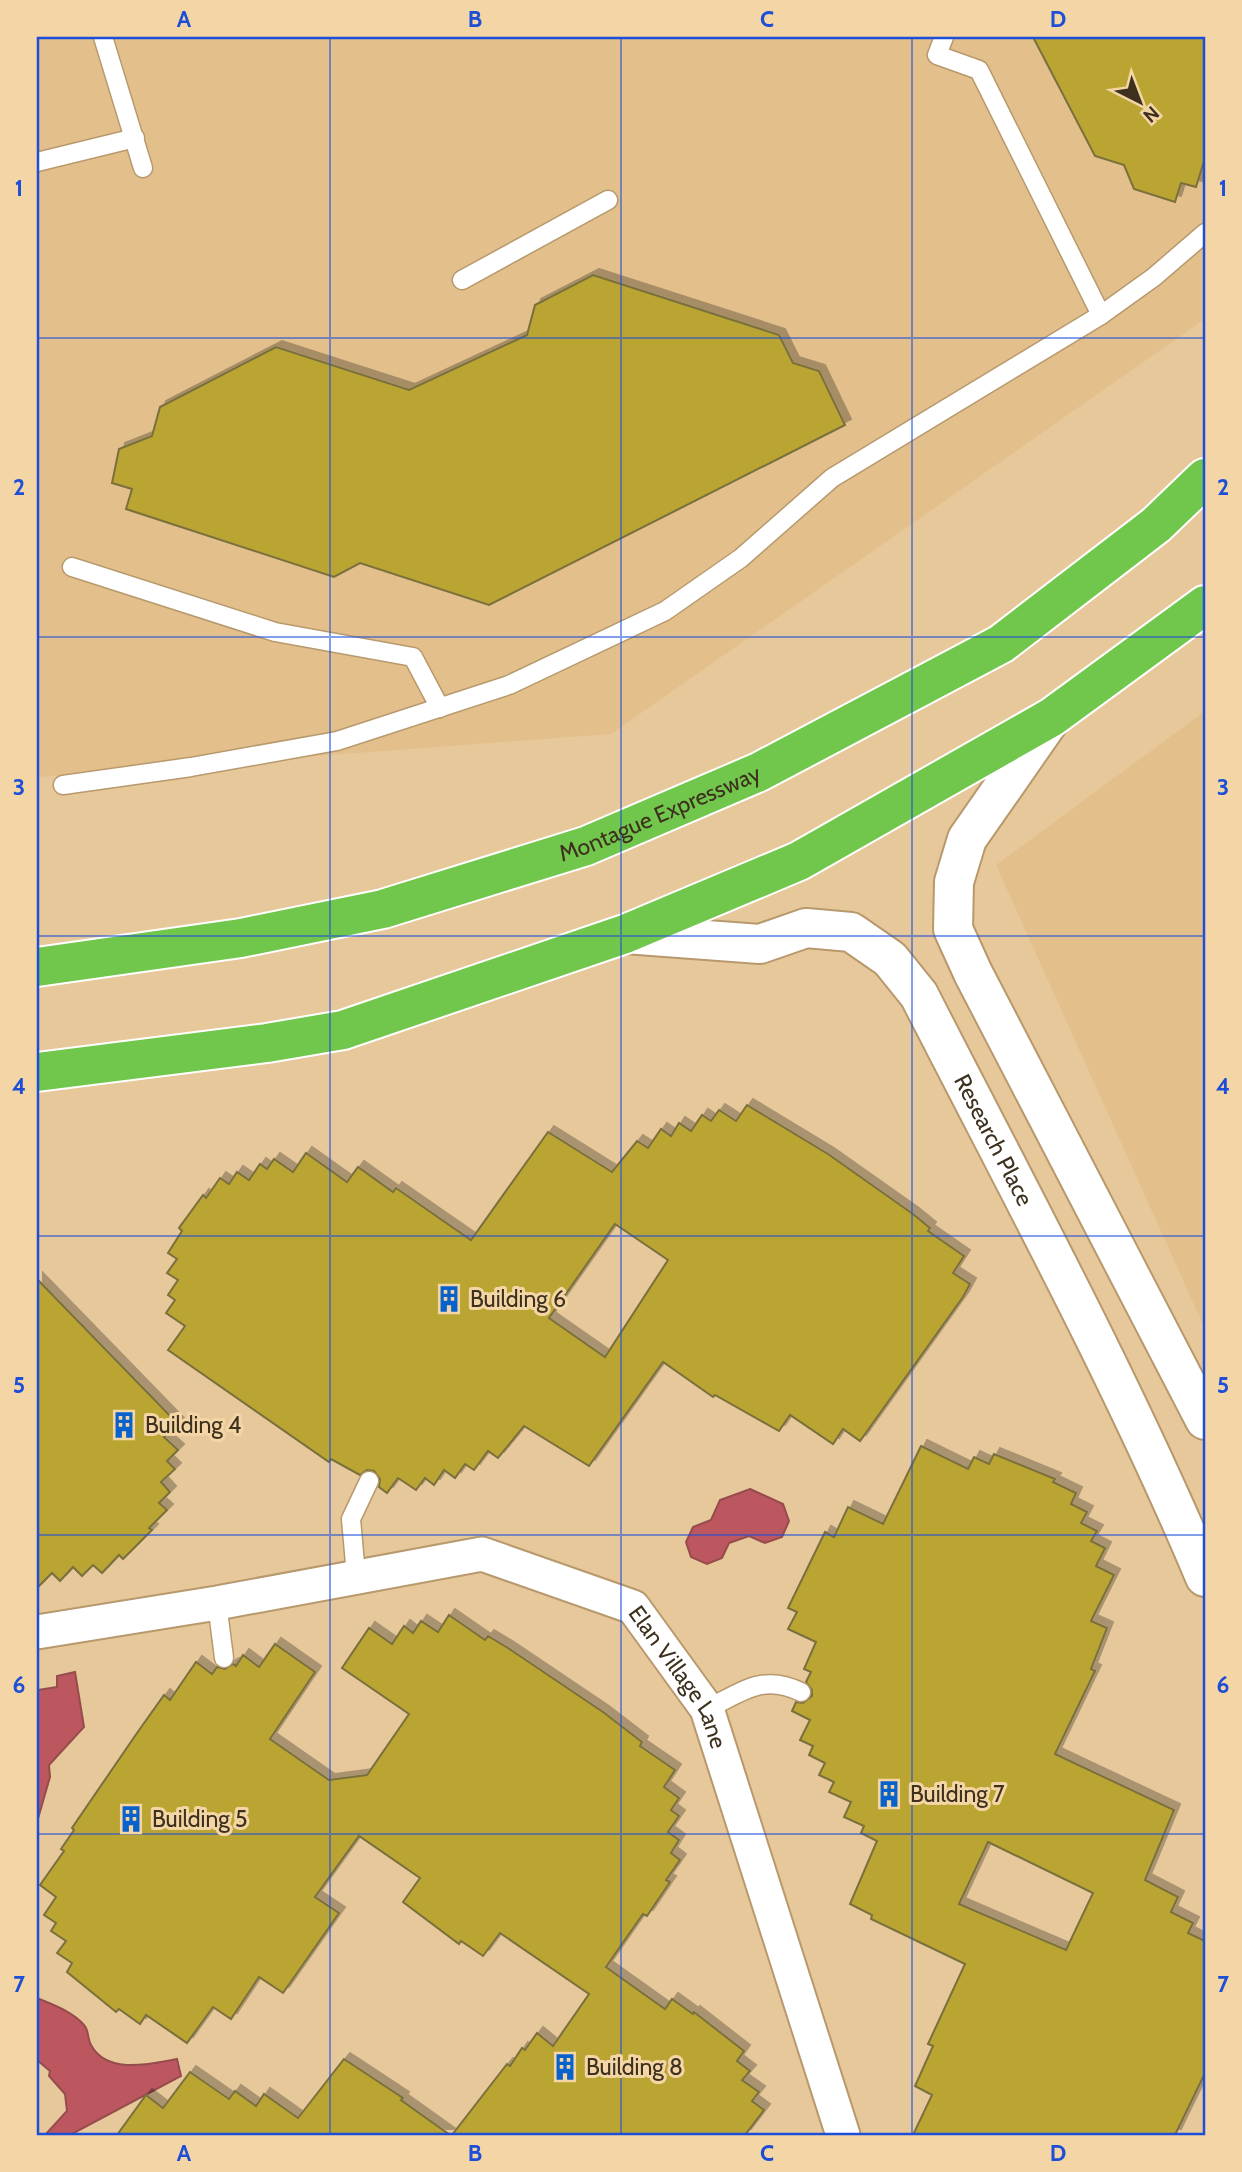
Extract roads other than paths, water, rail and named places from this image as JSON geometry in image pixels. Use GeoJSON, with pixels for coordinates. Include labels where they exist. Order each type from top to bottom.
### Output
{"type":"FeatureCollection","features":[{"type":"Feature","properties":{"kind":"highway","name":"Montague Expressway"},"geometry":{"type":"LineString","coordinates":[[37,967],[241,938],[383,909],[598,841],[759,772],[1001,645],[1156,525],[1205,478]]}},
{"type":"Feature","properties":{"kind":"highway"},"geometry":{"type":"LineString","coordinates":[[37,1072],[267,1043],[343,1030],[625,934],[799,861],[1052,717],[1205,605]]}},
{"type":"Feature","properties":{"kind":"street"},"geometry":{"type":"LineString","coordinates":[[1052,717],[967,839],[954,882],[953,929],[973,973],[1205,1420]]}},
{"type":"Feature","properties":{"kind":"street","name":"Research Place"},"geometry":{"type":"LineString","coordinates":[[625,934],[760,944],[806,928],[851,932],[890,959],[919,995],[944,1043],[1160,1471],[1205,1577]]}},
{"type":"Feature","properties":{"kind":"street","name":"Elan Village Lane"},"geometry":{"type":"LineString","coordinates":[[37,1632],[217,1603],[356,1575],[482,1554],[634,1607],[707,1709],[843,2135]]}},
{"type":"Feature","properties":{"kind":"lane"},"geometry":{"type":"LineString","coordinates":[[103,37],[143,168]]}},
{"type":"Feature","properties":{"kind":"lane"},"geometry":{"type":"LineString","coordinates":[[944,37],[937,55],[979,71],[1101,315]]}},
{"type":"Feature","properties":{"kind":"lane"},"geometry":{"type":"LineString","coordinates":[[37,162],[135,138]]}},
{"type":"Feature","properties":{"kind":"lane"},"geometry":{"type":"LineString","coordinates":[[462,280],[608,200]]}},
{"type":"Feature","properties":{"kind":"lane"},"geometry":{"type":"LineString","coordinates":[[64,785],[191,767],[337,741],[509,685],[665,611],[741,558],[832,478],[1101,315],[1154,277],[1205,233]]}},
{"type":"Feature","properties":{"kind":"lane"},"geometry":{"type":"LineString","coordinates":[[72,567],[275,632],[413,657],[440,708]]}},
{"type":"Feature","properties":{"kind":"lane"},"geometry":{"type":"LineString","coordinates":[[356,1575],[351,1519],[369,1481]]}},
{"type":"Feature","properties":{"kind":"lane"},"geometry":{"type":"LineString","coordinates":[[217,1603],[223,1658]]}},
{"type":"Feature","properties":{"kind":"lane"},"geometry":{"type":"LineString","coordinates":[[707,1709],[766,1682],[784,1683],[801,1692]]}},
{"type":"Feature","properties":{"kind":"place","name":"Building 6"},"geometry":{"type":"Point","coordinates":[449,1299]}},
{"type":"Feature","properties":{"kind":"place","name":"Building 4"},"geometry":{"type":"Point","coordinates":[124,1425]}},
{"type":"Feature","properties":{"kind":"place","name":"Building 7"},"geometry":{"type":"Point","coordinates":[889,1794]}},
{"type":"Feature","properties":{"kind":"place","name":"Building 5"},"geometry":{"type":"Point","coordinates":[131,1819]}},
{"type":"Feature","properties":{"kind":"place","name":"Building 8"},"geometry":{"type":"Point","coordinates":[565,2067]}}]}
